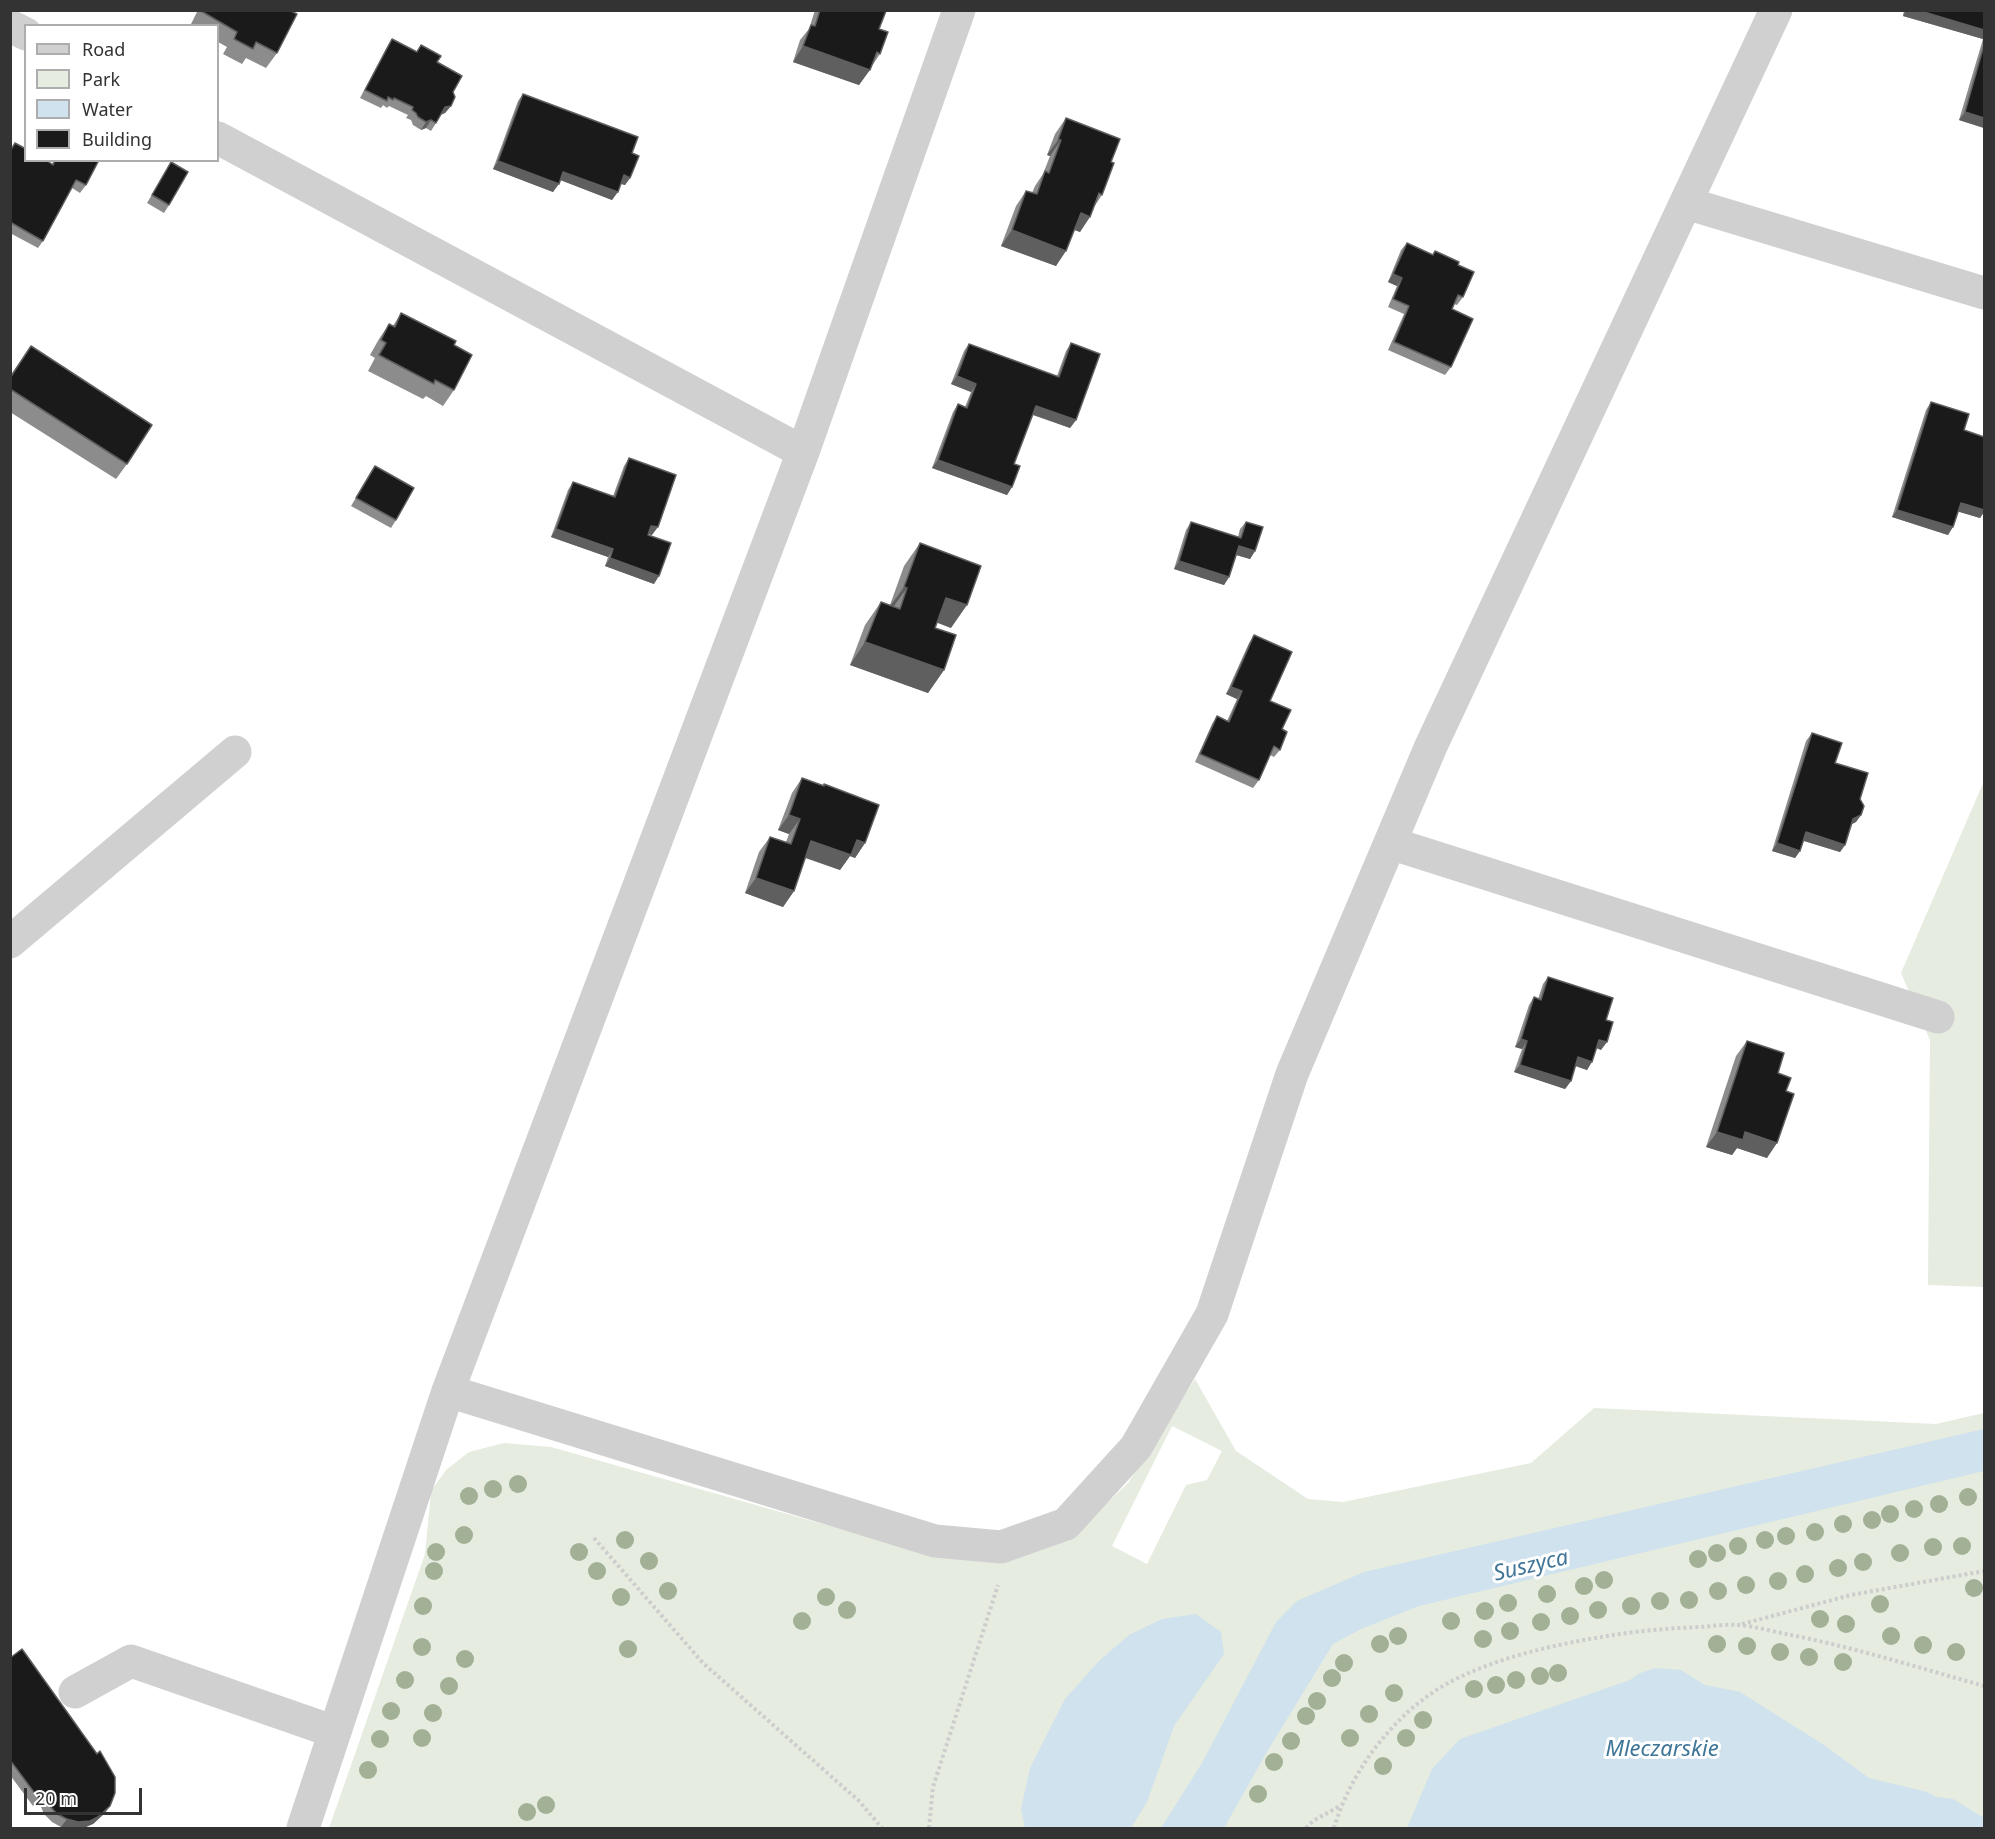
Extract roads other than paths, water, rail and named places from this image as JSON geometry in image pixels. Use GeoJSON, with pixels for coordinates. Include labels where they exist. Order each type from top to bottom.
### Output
{"type":"FeatureCollection","features":[{"type":"Feature","properties":{"kind":"street"},"geometry":{"type":"LineString","coordinates":[[303,1828],[448,1391],[803,452],[959,10]]}},
{"type":"Feature","properties":{"kind":"street"},"geometry":{"type":"LineString","coordinates":[[448,1391],[935,1542],[1001,1547],[1066,1524],[1136,1447],[1212,1314],[1292,1074],[1431,746],[1776,10]]}},
{"type":"Feature","properties":{"kind":"street"},"geometry":{"type":"LineString","coordinates":[[10,26],[24,33]]}},
{"type":"Feature","properties":{"kind":"street"},"geometry":{"type":"LineString","coordinates":[[219,139],[803,452]]}},
{"type":"Feature","properties":{"kind":"street"},"geometry":{"type":"LineString","coordinates":[[1686,203],[1984,293]]}},
{"type":"Feature","properties":{"kind":"street"},"geometry":{"type":"LineString","coordinates":[[10,942],[235,752]]}},
{"type":"Feature","properties":{"kind":"street"},"geometry":{"type":"LineString","coordinates":[[1390,843],[1938,1017]]}},
{"type":"Feature","properties":{"kind":"street"},"geometry":{"type":"LineString","coordinates":[[75,1692],[131,1661],[335,1732]]}},
{"type":"Feature","properties":{"kind":"water","name":"Suszyca"},"geometry":{"type":"Polygon","coordinates":[[[1984,1429],[1984,1471],[1419,1606],[1361,1629],[1333,1644],[1268,1750],[1224,1828],[1161,1828],[1202,1763],[1276,1622],[1297,1601],[1364,1572],[1984,1429]]]}},
{"type":"Feature","properties":{"kind":"water"},"geometry":{"type":"Polygon","coordinates":[[[1196,1614],[1221,1632],[1224,1654],[1174,1726],[1147,1802],[1131,1828],[1025,1828],[1021,1809],[1030,1768],[1065,1699],[1100,1660],[1129,1635],[1162,1619],[1196,1614]]]}},
{"type":"Feature","properties":{"kind":"water","name":"Mleczarskie"},"geometry":{"type":"Polygon","coordinates":[[[1655,1668],[1681,1670],[1705,1685],[1740,1692],[1824,1745],[1869,1778],[1927,1792],[1936,1797],[1953,1799],[1984,1818],[1984,1828],[1407,1828],[1432,1769],[1460,1739],[1630,1680],[1638,1674],[1655,1668]]]}}]}
